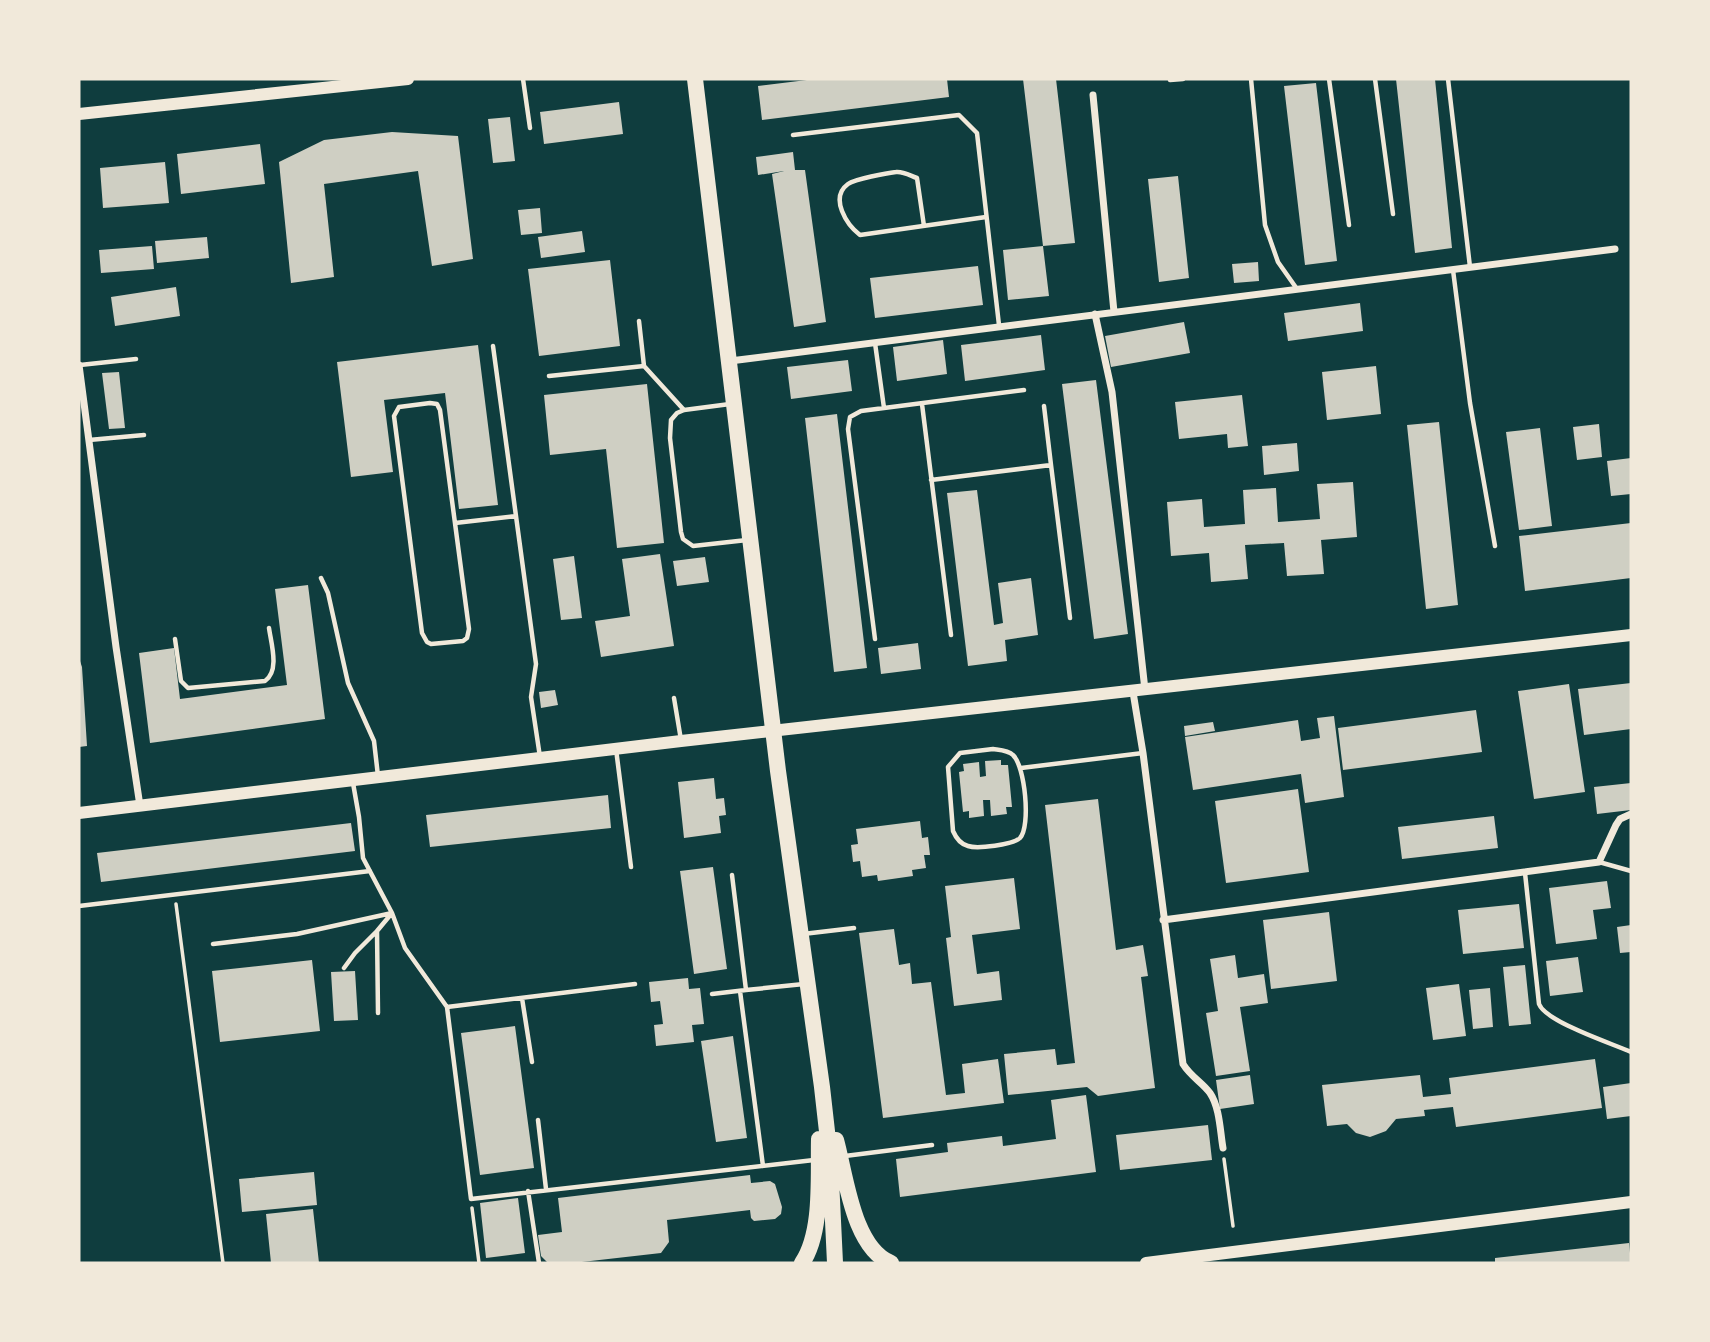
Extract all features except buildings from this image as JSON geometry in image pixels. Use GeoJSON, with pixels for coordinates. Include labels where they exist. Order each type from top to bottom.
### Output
{"type":"FeatureCollection","features":[{"type":"Feature","properties":{"kind":"highway"},"geometry":{"type":"LineString","coordinates":[[695,79],[773,731],[822,1087],[830,1158],[835,1263]]}},
{"type":"Feature","properties":{"kind":"highway"},"geometry":{"type":"LineString","coordinates":[[822,1087],[862,1236],[877,1253],[891,1263]]}},
{"type":"Feature","properties":{"kind":"highway"},"geometry":{"type":"LineString","coordinates":[[802,1263],[808,1255],[814,1235],[822,1087]]}},
{"type":"Feature","properties":{"kind":"street"},"geometry":{"type":"LineString","coordinates":[[79,114],[408,79]]}},
{"type":"Feature","properties":{"kind":"street"},"geometry":{"type":"LineString","coordinates":[[1093,95],[1114,312]]}},
{"type":"Feature","properties":{"kind":"street"},"geometry":{"type":"LineString","coordinates":[[729,361],[1615,248]]}},
{"type":"Feature","properties":{"kind":"street"},"geometry":{"type":"LineString","coordinates":[[1095,314],[1112,392],[1143,753],[1183,1064],[1209,1091],[1215,1104],[1223,1148]]}},
{"type":"Feature","properties":{"kind":"street"},"geometry":{"type":"LineString","coordinates":[[79,365],[140,806]]}},
{"type":"Feature","properties":{"kind":"street"},"geometry":{"type":"LineString","coordinates":[[79,813],[353,782],[616,748],[1631,635]]}},
{"type":"Feature","properties":{"kind":"street"},"geometry":{"type":"LineString","coordinates":[[1163,920],[1599,862],[1616,825],[1631,814]]}},
{"type":"Feature","properties":{"kind":"street"},"geometry":{"type":"LineString","coordinates":[[1146,1263],[1235,1258],[1260,1249],[1631,1202]]}},
{"type":"Feature","properties":{"kind":"lane"},"geometry":{"type":"LineString","coordinates":[[523,79],[530,128]]}},
{"type":"Feature","properties":{"kind":"lane"},"geometry":{"type":"LineString","coordinates":[[1170,80],[1183,79]]}},
{"type":"Feature","properties":{"kind":"lane"},"geometry":{"type":"LineString","coordinates":[[1251,79],[1265,225],[1278,262],[1298,289]]}},
{"type":"Feature","properties":{"kind":"lane"},"geometry":{"type":"LineString","coordinates":[[1329,79],[1349,225]]}},
{"type":"Feature","properties":{"kind":"lane"},"geometry":{"type":"LineString","coordinates":[[1375,79],[1393,214]]}},
{"type":"Feature","properties":{"kind":"lane"},"geometry":{"type":"LineString","coordinates":[[1448,79],[1470,267]]}},
{"type":"Feature","properties":{"kind":"lane"},"geometry":{"type":"LineString","coordinates":[[793,135],[959,115],[977,133],[999,325]]}},
{"type":"Feature","properties":{"kind":"lane"},"geometry":{"type":"LineString","coordinates":[[924,226],[917,178],[899,171],[849,182],[842,191],[840,207],[849,227],[860,235],[924,226],[986,216]]}},
{"type":"Feature","properties":{"kind":"lane"},"geometry":{"type":"LineString","coordinates":[[1454,270],[1470,403],[1495,546]]}},
{"type":"Feature","properties":{"kind":"lane"},"geometry":{"type":"LineString","coordinates":[[639,321],[645,366],[684,410]]}},
{"type":"Feature","properties":{"kind":"lane"},"geometry":{"type":"LineString","coordinates":[[875,342],[884,408]]}},
{"type":"Feature","properties":{"kind":"lane"},"geometry":{"type":"LineString","coordinates":[[493,346],[536,664],[531,697],[540,758]]}},
{"type":"Feature","properties":{"kind":"lane"},"geometry":{"type":"LineString","coordinates":[[79,365],[136,359]]}},
{"type":"Feature","properties":{"kind":"lane"},"geometry":{"type":"LineString","coordinates":[[549,376],[645,366]]}},
{"type":"Feature","properties":{"kind":"lane"},"geometry":{"type":"LineString","coordinates":[[875,639],[848,423],[850,417],[855,413],[884,408],[1024,390]]}},
{"type":"Feature","properties":{"kind":"lane"},"geometry":{"type":"LineString","coordinates":[[430,403],[439,407],[455,523],[469,634],[458,642],[431,644],[422,633],[394,416],[399,407],[430,403]]}},
{"type":"Feature","properties":{"kind":"lane"},"geometry":{"type":"LineString","coordinates":[[734,404],[684,410],[671,420],[669,428],[683,538],[694,546],[752,540]]}},
{"type":"Feature","properties":{"kind":"lane"},"geometry":{"type":"LineString","coordinates":[[922,404],[951,635]]}},
{"type":"Feature","properties":{"kind":"lane"},"geometry":{"type":"LineString","coordinates":[[1044,406],[1070,618]]}},
{"type":"Feature","properties":{"kind":"lane"},"geometry":{"type":"LineString","coordinates":[[89,440],[144,435]]}},
{"type":"Feature","properties":{"kind":"lane"},"geometry":{"type":"LineString","coordinates":[[932,480],[1051,465]]}},
{"type":"Feature","properties":{"kind":"lane"},"geometry":{"type":"LineString","coordinates":[[455,523],[516,516]]}},
{"type":"Feature","properties":{"kind":"lane"},"geometry":{"type":"LineString","coordinates":[[321,578],[328,593],[348,683],[374,741],[379,777]]}},
{"type":"Feature","properties":{"kind":"lane"},"geometry":{"type":"LineString","coordinates":[[175,639],[181,681],[188,688],[265,681],[271,677],[274,669],[268,628]]}},
{"type":"Feature","properties":{"kind":"lane"},"geometry":{"type":"LineString","coordinates":[[674,698],[681,741]]}},
{"type":"Feature","properties":{"kind":"lane"},"geometry":{"type":"LineString","coordinates":[[616,748],[631,867]]}},
{"type":"Feature","properties":{"kind":"lane"},"geometry":{"type":"LineString","coordinates":[[993,749],[1010,752],[1021,768],[1026,825],[1019,839],[1010,843],[976,847],[961,843],[953,831],[947,772],[950,762],[966,751],[993,749]]}},
{"type":"Feature","properties":{"kind":"lane"},"geometry":{"type":"LineString","coordinates":[[1021,768],[1143,753]]}},
{"type":"Feature","properties":{"kind":"lane"},"geometry":{"type":"LineString","coordinates":[[353,782],[363,858],[392,912],[405,948],[447,1007],[471,1199],[818,1159]]}},
{"type":"Feature","properties":{"kind":"lane"},"geometry":{"type":"LineString","coordinates":[[1599,862],[1631,871]]}},
{"type":"Feature","properties":{"kind":"lane"},"geometry":{"type":"LineString","coordinates":[[79,906],[370,871]]}},
{"type":"Feature","properties":{"kind":"lane"},"geometry":{"type":"LineString","coordinates":[[1525,872],[1539,1004],[1542,1011],[1631,1052]]}},
{"type":"Feature","properties":{"kind":"lane"},"geometry":{"type":"LineString","coordinates":[[732,875],[746,990]]}},
{"type":"Feature","properties":{"kind":"lane"},"geometry":{"type":"LineString","coordinates":[[344,968],[392,912]]}},
{"type":"Feature","properties":{"kind":"lane"},"geometry":{"type":"LineString","coordinates":[[213,944],[297,934],[392,912]]}},
{"type":"Feature","properties":{"kind":"lane"},"geometry":{"type":"LineString","coordinates":[[802,934],[854,928]]}},
{"type":"Feature","properties":{"kind":"lane"},"geometry":{"type":"LineString","coordinates":[[377,932],[378,1013]]}},
{"type":"Feature","properties":{"kind":"lane"},"geometry":{"type":"LineString","coordinates":[[447,1007],[635,984]]}},
{"type":"Feature","properties":{"kind":"lane"},"geometry":{"type":"LineString","coordinates":[[712,995],[808,984]]}},
{"type":"Feature","properties":{"kind":"lane"},"geometry":{"type":"LineString","coordinates":[[740,991],[763,1166]]}},
{"type":"Feature","properties":{"kind":"lane"},"geometry":{"type":"LineString","coordinates":[[522,998],[532,1062]]}},
{"type":"Feature","properties":{"kind":"lane"},"geometry":{"type":"LineString","coordinates":[[538,1120],[546,1189]]}},
{"type":"Feature","properties":{"kind":"lane"},"geometry":{"type":"LineString","coordinates":[[840,1157],[932,1145]]}},
{"type":"Feature","properties":{"kind":"lane"},"geometry":{"type":"LineString","coordinates":[[528,1191],[539,1263]]}},
{"type":"Feature","properties":{"kind":"path"},"geometry":{"type":"LineString","coordinates":[[175,895],[223,1263]]}},
{"type":"Feature","properties":{"kind":"path"},"geometry":{"type":"LineString","coordinates":[[1223,1148],[1233,1226]]}},
{"type":"Feature","properties":{"kind":"path"},"geometry":{"type":"LineString","coordinates":[[471,1199],[479,1263]]}}]}
